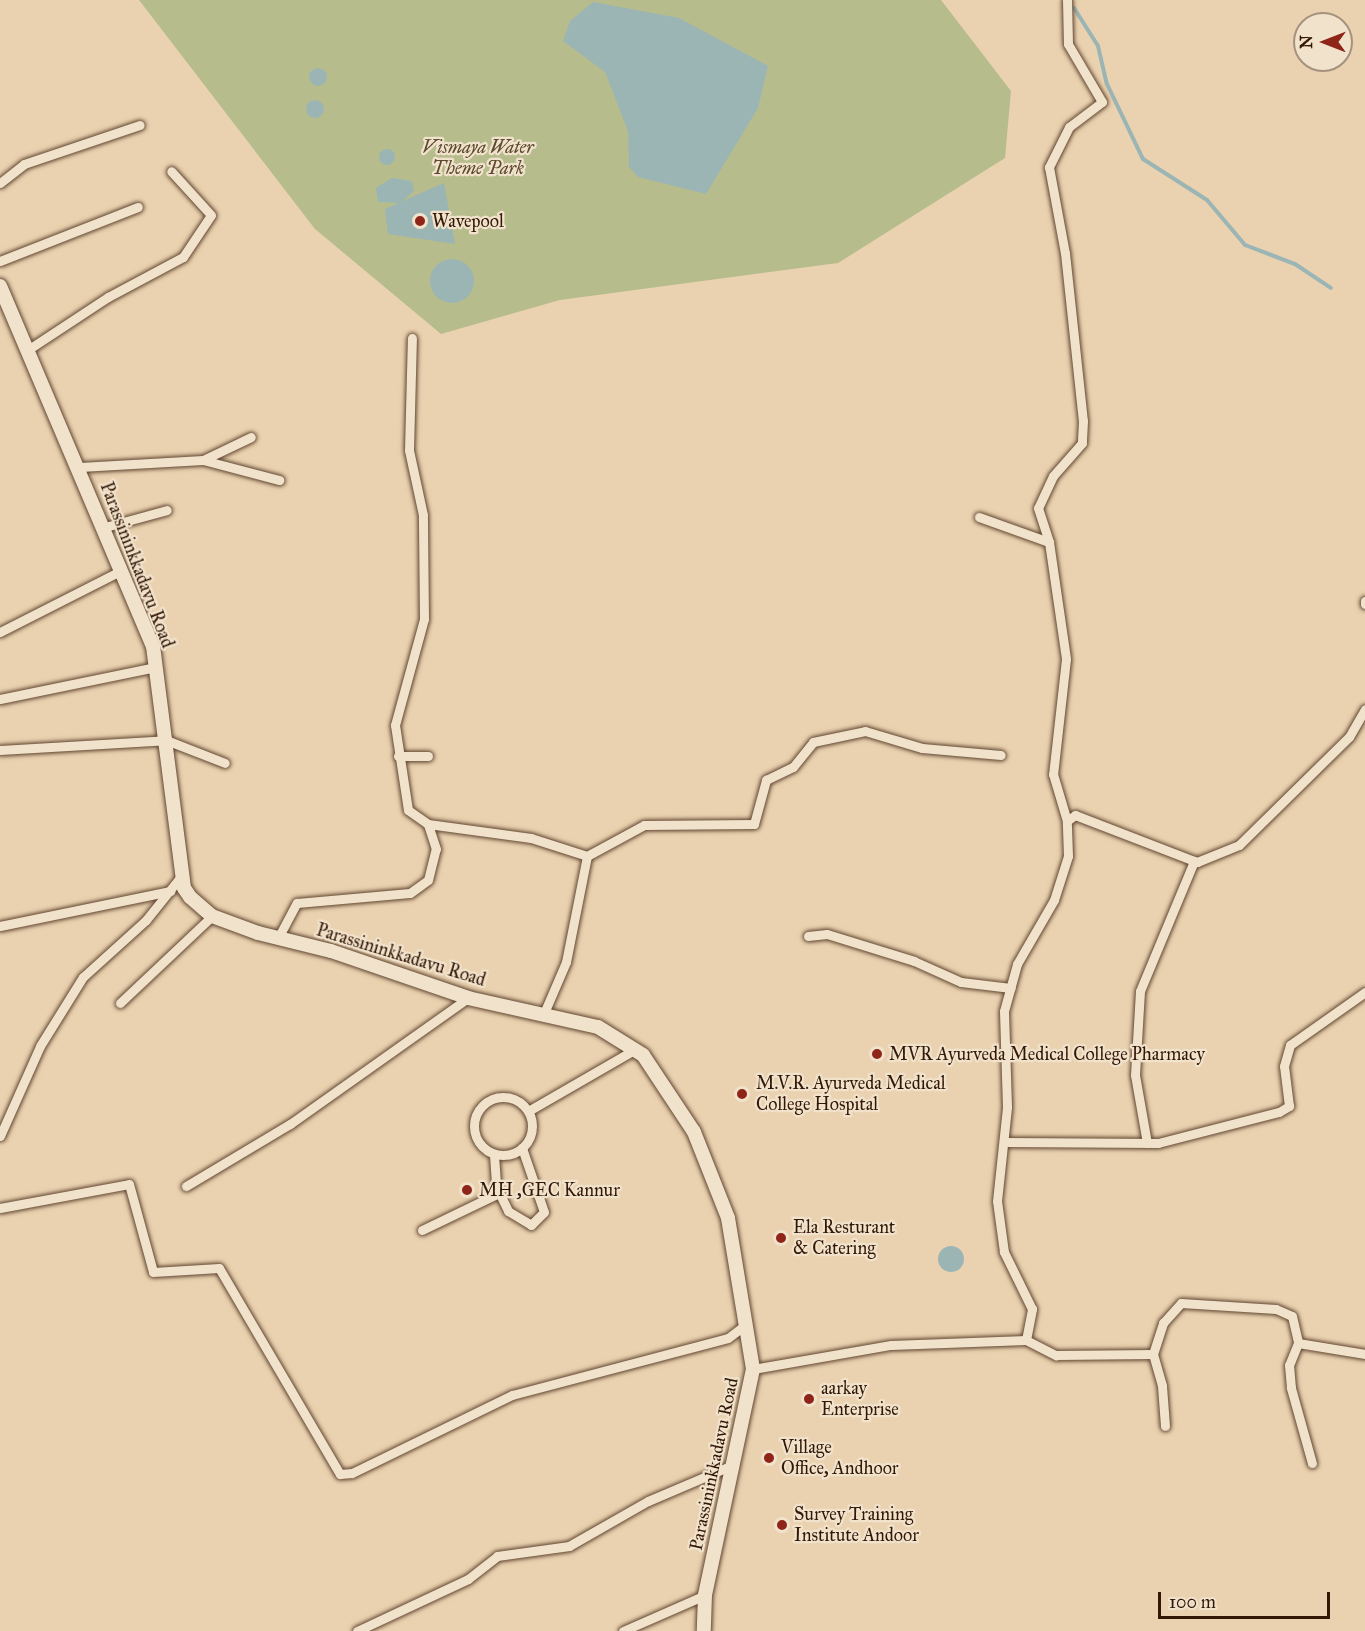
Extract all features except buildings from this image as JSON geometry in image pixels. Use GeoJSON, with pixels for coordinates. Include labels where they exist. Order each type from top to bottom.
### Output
{"type":"FeatureCollection","features":[{"type":"Feature","properties":{"kind":"main road","name":"Parassininkkadavu Road"},"geometry":{"type":"LineString","coordinates":[[0,286],[80,467],[153,646],[182,875],[190,897],[212,916],[278,938],[468,998],[544,1013],[598,1027],[634,1050],[668,1088],[713,1173],[728,1218],[744,1326],[753,1369],[730,1466],[705,1595],[704,1631]]}},
{"type":"Feature","properties":{"kind":"street"},"geometry":{"type":"LineString","coordinates":[[1026,1340],[1032,1309],[1004,1252],[997,1201],[1005,1142],[1004,1011],[1017,964],[1054,900],[1068,856],[1067,821],[1053,774],[1066,659],[1049,542],[1038,508],[1053,476],[1082,443],[1083,421],[1065,253],[1049,167],[1069,127],[1102,102],[1068,44],[1067,0]]}},
{"type":"Feature","properties":{"kind":"street"},"geometry":{"type":"LineString","coordinates":[[0,183],[24,164],[140,124]]}},
{"type":"Feature","properties":{"kind":"street"},"geometry":{"type":"LineString","coordinates":[[29,349],[108,297],[183,257],[211,215],[171,171]]}},
{"type":"Feature","properties":{"kind":"street"},"geometry":{"type":"LineString","coordinates":[[0,261],[138,207]]}},
{"type":"Feature","properties":{"kind":"street"},"geometry":{"type":"LineString","coordinates":[[412,338],[409,450],[423,515],[424,619],[395,725],[408,810],[428,824],[531,838],[587,856],[644,825],[754,824],[766,780],[793,767],[813,742],[866,731],[922,748],[1001,755]]}},
{"type":"Feature","properties":{"kind":"street"},"geometry":{"type":"LineString","coordinates":[[204,460],[251,437]]}},
{"type":"Feature","properties":{"kind":"street"},"geometry":{"type":"LineString","coordinates":[[80,467],[204,460],[279,480]]}},
{"type":"Feature","properties":{"kind":"street"},"geometry":{"type":"LineString","coordinates":[[105,527],[167,510]]}},
{"type":"Feature","properties":{"kind":"street"},"geometry":{"type":"LineString","coordinates":[[979,517],[1049,542]]}},
{"type":"Feature","properties":{"kind":"street"},"geometry":{"type":"LineString","coordinates":[[0,632],[122,570]]}},
{"type":"Feature","properties":{"kind":"street"},"geometry":{"type":"LineString","coordinates":[[0,699],[156,667]]}},
{"type":"Feature","properties":{"kind":"street"},"geometry":{"type":"LineString","coordinates":[[1067,821],[1075,815],[1194,861],[1239,845],[1295,785],[1349,737],[1365,709]]}},
{"type":"Feature","properties":{"kind":"street"},"geometry":{"type":"LineString","coordinates":[[0,750],[166,740],[225,763]]}},
{"type":"Feature","properties":{"kind":"street"},"geometry":{"type":"LineString","coordinates":[[398,756],[428,756]]}},
{"type":"Feature","properties":{"kind":"street"},"geometry":{"type":"LineString","coordinates":[[278,938],[297,903],[410,893],[428,880],[436,849],[428,824]]}},
{"type":"Feature","properties":{"kind":"street"},"geometry":{"type":"LineString","coordinates":[[544,1013],[566,962],[587,856]]}},
{"type":"Feature","properties":{"kind":"street"},"geometry":{"type":"LineString","coordinates":[[1147,1143],[1135,1075],[1140,991],[1194,861]]}},
{"type":"Feature","properties":{"kind":"street"},"geometry":{"type":"LineString","coordinates":[[0,1136],[40,1046],[83,977],[170,891],[182,875]]}},
{"type":"Feature","properties":{"kind":"street"},"geometry":{"type":"LineString","coordinates":[[0,926],[170,891]]}},
{"type":"Feature","properties":{"kind":"street"},"geometry":{"type":"LineString","coordinates":[[120,1003],[212,916]]}},
{"type":"Feature","properties":{"kind":"street"},"geometry":{"type":"LineString","coordinates":[[808,936],[827,934],[914,961],[961,982],[1011,988]]}},
{"type":"Feature","properties":{"kind":"street"},"geometry":{"type":"LineString","coordinates":[[1005,1142],[1147,1143],[1188,1138],[1289,1106],[1284,1066],[1290,1045],[1365,992]]}},
{"type":"Feature","properties":{"kind":"street"},"geometry":{"type":"LineString","coordinates":[[186,1186],[290,1125],[468,998]]}},
{"type":"Feature","properties":{"kind":"street"},"geometry":{"type":"LineString","coordinates":[[530,1110],[634,1050]]}},
{"type":"Feature","properties":{"kind":"street"},"geometry":{"type":"LineString","coordinates":[[522,1149],[542,1200],[538,1222],[520,1223],[499,1192],[494,1155],[474,1132],[484,1103],[512,1098],[530,1110]]}},
{"type":"Feature","properties":{"kind":"street"},"geometry":{"type":"LineString","coordinates":[[494,1155],[522,1149],[532,1131],[530,1110]]}},
{"type":"Feature","properties":{"kind":"street"},"geometry":{"type":"LineString","coordinates":[[0,1208],[129,1184],[153,1272],[219,1268],[340,1474],[352,1473],[512,1395],[728,1338],[744,1326]]}},
{"type":"Feature","properties":{"kind":"street"},"geometry":{"type":"LineString","coordinates":[[422,1230],[499,1192]]}},
{"type":"Feature","properties":{"kind":"street"},"geometry":{"type":"LineString","coordinates":[[1165,1426],[1162,1386],[1153,1354],[1163,1323],[1182,1303],[1276,1309],[1292,1316],[1298,1343],[1290,1365],[1291,1388],[1312,1463]]}},
{"type":"Feature","properties":{"kind":"street"},"geometry":{"type":"LineString","coordinates":[[753,1369],[891,1345],[1026,1340],[1056,1355],[1153,1354]]}},
{"type":"Feature","properties":{"kind":"street"},"geometry":{"type":"LineString","coordinates":[[1298,1343],[1365,1354]]}},
{"type":"Feature","properties":{"kind":"street"},"geometry":{"type":"LineString","coordinates":[[357,1631],[468,1579],[497,1556],[569,1545],[648,1501],[730,1466]]}},
{"type":"Feature","properties":{"kind":"street"},"geometry":{"type":"LineString","coordinates":[[623,1631],[705,1595]]}},
{"type":"Feature","properties":{"kind":"green space","name":"Vismaya Water Theme Park"},"geometry":{"type":"Polygon","coordinates":[[[139,0],[941,0],[1011,91],[1005,158],[838,263],[560,300],[441,334],[315,229],[139,0]]]}},
{"type":"Feature","properties":{"kind":"water"},"geometry":{"type":"Polygon","coordinates":[[[593,2],[679,18],[768,66],[758,108],[706,194],[638,177],[629,167],[628,131],[605,72],[563,41],[570,21],[593,2]]]}},
{"type":"Feature","properties":{"kind":"water"},"geometry":{"type":"Polygon","coordinates":[[[314,68],[322,68],[327,73],[325,84],[314,86],[309,81],[309,73],[314,68]]]}},
{"type":"Feature","properties":{"kind":"water"},"geometry":{"type":"Polygon","coordinates":[[[315,100],[321,103],[324,109],[321,115],[315,118],[309,115],[306,109],[309,103],[315,100]]]}},
{"type":"Feature","properties":{"kind":"water"},"geometry":{"type":"Polygon","coordinates":[[[387,149],[393,151],[395,157],[393,163],[387,165],[381,163],[379,157],[381,151],[387,149]]]}},
{"type":"Feature","properties":{"kind":"water"},"geometry":{"type":"Polygon","coordinates":[[[392,178],[412,181],[414,191],[400,203],[378,202],[376,188],[392,178]]]}},
{"type":"Feature","properties":{"kind":"water","name":"Wavepool"},"geometry":{"type":"Polygon","coordinates":[[[444,183],[455,244],[388,234],[385,209],[444,183]]]}},
{"type":"Feature","properties":{"kind":"water"},"geometry":{"type":"Polygon","coordinates":[[[452,259],[467,266],[474,281],[467,296],[452,303],[437,296],[430,281],[437,266],[452,259]]]}},
{"type":"Feature","properties":{"kind":"water"},"geometry":{"type":"Polygon","coordinates":[[[951,1246],[960,1250],[964,1259],[960,1268],[951,1272],[942,1268],[938,1259],[942,1250],[951,1246]]]}},
{"type":"Feature","properties":{"kind":"waterway"},"geometry":{"type":"LineString","coordinates":[[1074,8],[1098,46],[1107,84],[1143,159],[1207,200],[1245,245],[1295,264],[1331,288]]}},
{"type":"Feature","properties":{"kind":"place","name":"Wavepool"},"geometry":{"type":"Point","coordinates":[420,221]}},
{"type":"Feature","properties":{"kind":"place","name":"MVR Ayurveda Medical College Pharmacy"},"geometry":{"type":"Point","coordinates":[877,1054]}},
{"type":"Feature","properties":{"kind":"place","name":"M.V.R. Ayurveda Medical College Hospital"},"geometry":{"type":"Point","coordinates":[742,1094]}},
{"type":"Feature","properties":{"kind":"place","name":"MH ,GEC Kannur"},"geometry":{"type":"Point","coordinates":[467,1190]}},
{"type":"Feature","properties":{"kind":"place","name":"Ela Resturant & Catering"},"geometry":{"type":"Point","coordinates":[781,1238]}},
{"type":"Feature","properties":{"kind":"place","name":"aarkay Enterprise"},"geometry":{"type":"Point","coordinates":[809,1399]}},
{"type":"Feature","properties":{"kind":"place","name":"Village Office, Andhoor"},"geometry":{"type":"Point","coordinates":[769,1458]}},
{"type":"Feature","properties":{"kind":"place","name":"Survey Training Institute Andoor"},"geometry":{"type":"Point","coordinates":[782,1525]}}]}
